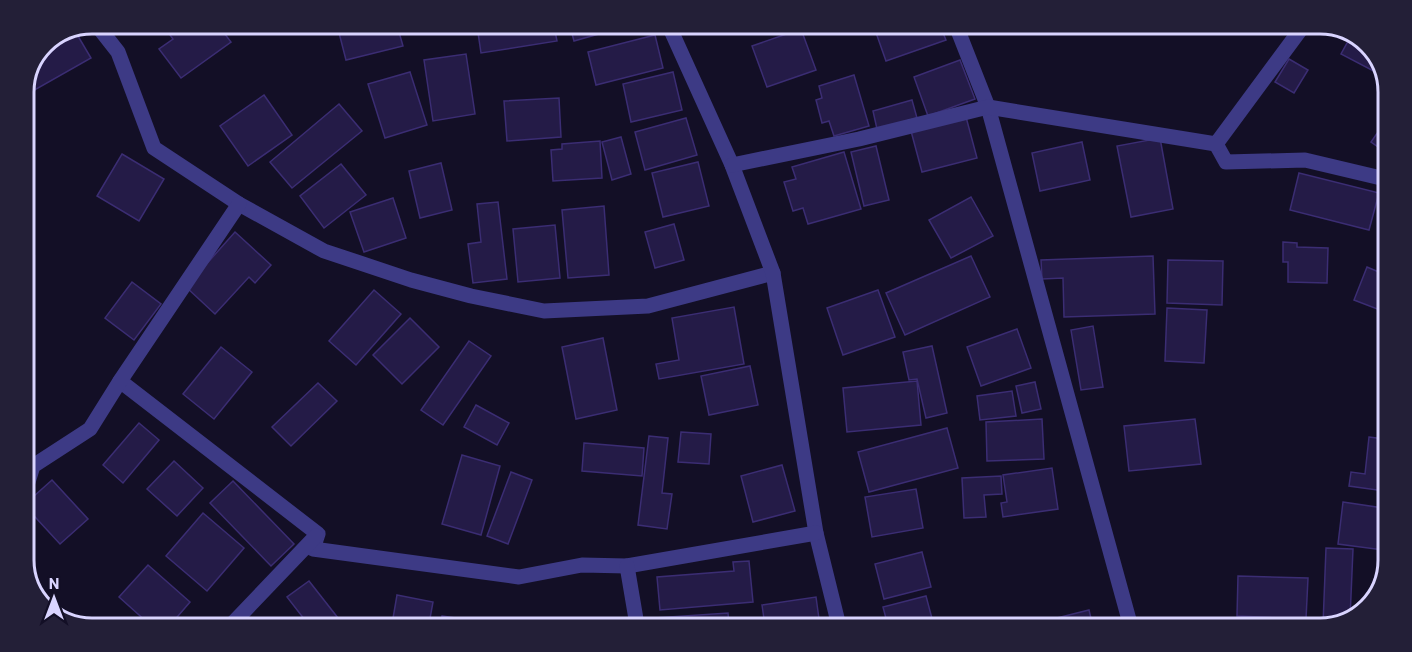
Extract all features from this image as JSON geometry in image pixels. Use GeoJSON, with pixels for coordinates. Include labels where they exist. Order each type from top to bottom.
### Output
{"type":"FeatureCollection","features":[{"type":"Feature","properties":{"kind":"street"},"geometry":{"type":"LineString","coordinates":[[104,34],[118,52],[154,148],[239,204],[324,251],[471,297],[544,311],[648,306],[773,273]]}},
{"type":"Feature","properties":{"kind":"street"},"geometry":{"type":"LineString","coordinates":[[673,34],[732,165],[773,273],[816,533],[837,618]]}},
{"type":"Feature","properties":{"kind":"street"},"geometry":{"type":"LineString","coordinates":[[959,34],[988,107],[1129,618]]}},
{"type":"Feature","properties":{"kind":"street"},"geometry":{"type":"LineString","coordinates":[[1216,144],[1297,34]]}},
{"type":"Feature","properties":{"kind":"street"},"geometry":{"type":"LineString","coordinates":[[732,165],[859,139],[988,107],[1216,144]]}},
{"type":"Feature","properties":{"kind":"street"},"geometry":{"type":"LineString","coordinates":[[1216,144],[1226,162],[1305,160],[1377,177]]}},
{"type":"Feature","properties":{"kind":"street"},"geometry":{"type":"LineString","coordinates":[[35,465],[90,429],[239,204]]}},
{"type":"Feature","properties":{"kind":"street"},"geometry":{"type":"LineString","coordinates":[[120,381],[318,534]]}},
{"type":"Feature","properties":{"kind":"street"},"geometry":{"type":"LineString","coordinates":[[318,534],[313,549],[519,577],[582,565],[627,566],[816,533]]}},
{"type":"Feature","properties":{"kind":"street"},"geometry":{"type":"LineString","coordinates":[[238,618],[318,534]]}},
{"type":"Feature","properties":{"kind":"street"},"geometry":{"type":"LineString","coordinates":[[627,566],[636,618]]}},
{"type":"Feature","properties":{"kind":"building"},"geometry":{"type":"Polygon","coordinates":[[[225,34],[231,42],[181,78],[159,49],[173,39],[170,35],[225,34]]]}},
{"type":"Feature","properties":{"kind":"building"},"geometry":{"type":"Polygon","coordinates":[[[339,34],[400,34],[403,46],[346,60],[339,34]]]}},
{"type":"Feature","properties":{"kind":"building"},"geometry":{"type":"Polygon","coordinates":[[[478,34],[556,34],[557,41],[481,53],[478,34]]]}},
{"type":"Feature","properties":{"kind":"building"},"geometry":{"type":"Polygon","coordinates":[[[572,34],[599,34],[574,41],[572,34]]]}},
{"type":"Feature","properties":{"kind":"building"},"geometry":{"type":"Polygon","coordinates":[[[787,34],[803,34],[816,70],[767,87],[752,46],[787,34]]]}},
{"type":"Feature","properties":{"kind":"building"},"geometry":{"type":"Polygon","coordinates":[[[876,34],[944,34],[946,40],[886,61],[876,34]]]}},
{"type":"Feature","properties":{"kind":"building"},"geometry":{"type":"Polygon","coordinates":[[[655,35],[663,68],[596,85],[588,52],[655,35]]]}},
{"type":"Feature","properties":{"kind":"building"},"geometry":{"type":"Polygon","coordinates":[[[78,37],[91,58],[35,90],[36,78],[41,67],[60,44],[78,37]]]}},
{"type":"Feature","properties":{"kind":"building"},"geometry":{"type":"Polygon","coordinates":[[[1348,42],[1363,54],[1373,71],[1341,54],[1348,42]]]}},
{"type":"Feature","properties":{"kind":"building"},"geometry":{"type":"Polygon","coordinates":[[[466,54],[475,114],[433,121],[424,60],[466,54]]]}},
{"type":"Feature","properties":{"kind":"building"},"geometry":{"type":"Polygon","coordinates":[[[1289,59],[1308,70],[1294,93],[1275,82],[1289,59]]]}},
{"type":"Feature","properties":{"kind":"building"},"geometry":{"type":"Polygon","coordinates":[[[960,60],[975,99],[928,116],[914,77],[960,60]]]}},
{"type":"Feature","properties":{"kind":"building"},"geometry":{"type":"Polygon","coordinates":[[[410,72],[427,125],[385,138],[368,84],[410,72]]]}},
{"type":"Feature","properties":{"kind":"building"},"geometry":{"type":"Polygon","coordinates":[[[673,72],[682,110],[631,122],[623,84],[673,72]]]}},
{"type":"Feature","properties":{"kind":"building"},"geometry":{"type":"Polygon","coordinates":[[[854,75],[869,126],[834,136],[829,121],[822,123],[816,100],[822,98],[819,86],[854,75]]]}},
{"type":"Feature","properties":{"kind":"building"},"geometry":{"type":"Polygon","coordinates":[[[264,95],[292,135],[248,166],[220,126],[264,95]]]}},
{"type":"Feature","properties":{"kind":"building"},"geometry":{"type":"Polygon","coordinates":[[[559,98],[561,137],[507,141],[504,101],[559,98]]]}},
{"type":"Feature","properties":{"kind":"building"},"geometry":{"type":"Polygon","coordinates":[[[912,100],[917,118],[877,129],[873,111],[912,100]]]}},
{"type":"Feature","properties":{"kind":"building"},"geometry":{"type":"Polygon","coordinates":[[[339,104],[362,131],[292,188],[270,162],[339,104]]]}},
{"type":"Feature","properties":{"kind":"building"},"geometry":{"type":"Polygon","coordinates":[[[966,117],[977,158],[922,172],[911,131],[966,117]]]}},
{"type":"Feature","properties":{"kind":"building"},"geometry":{"type":"Polygon","coordinates":[[[686,118],[697,155],[645,170],[635,132],[686,118]]]}},
{"type":"Feature","properties":{"kind":"building"},"geometry":{"type":"Polygon","coordinates":[[[1377,133],[1377,146],[1371,142],[1377,133]]]}},
{"type":"Feature","properties":{"kind":"building"},"geometry":{"type":"Polygon","coordinates":[[[621,137],[631,174],[612,180],[602,142],[621,137]]]}},
{"type":"Feature","properties":{"kind":"building"},"geometry":{"type":"Polygon","coordinates":[[[1160,138],[1173,209],[1131,217],[1117,146],[1160,138]]]}},
{"type":"Feature","properties":{"kind":"building"},"geometry":{"type":"Polygon","coordinates":[[[600,141],[602,178],[553,181],[551,150],[562,149],[562,144],[600,141]]]}},
{"type":"Feature","properties":{"kind":"building"},"geometry":{"type":"Polygon","coordinates":[[[1082,142],[1090,180],[1040,191],[1032,153],[1082,142]]]}},
{"type":"Feature","properties":{"kind":"building"},"geometry":{"type":"Polygon","coordinates":[[[876,146],[889,200],[864,206],[851,152],[876,146]]]}},
{"type":"Feature","properties":{"kind":"building"},"geometry":{"type":"Polygon","coordinates":[[[844,152],[861,209],[808,224],[803,208],[793,211],[784,182],[796,179],[792,167],[844,152]]]}},
{"type":"Feature","properties":{"kind":"building"},"geometry":{"type":"Polygon","coordinates":[[[122,154],[164,179],[139,221],[97,196],[122,154]]]}},
{"type":"Feature","properties":{"kind":"building"},"geometry":{"type":"Polygon","coordinates":[[[698,162],[709,206],[663,217],[652,173],[698,162]]]}},
{"type":"Feature","properties":{"kind":"building"},"geometry":{"type":"Polygon","coordinates":[[[441,163],[452,210],[420,218],[409,171],[441,163]]]}},
{"type":"Feature","properties":{"kind":"building"},"geometry":{"type":"Polygon","coordinates":[[[341,164],[366,195],[324,228],[300,196],[341,164]]]}},
{"type":"Feature","properties":{"kind":"building"},"geometry":{"type":"Polygon","coordinates":[[[1299,173],[1377,193],[1369,230],[1290,210],[1299,173]]]}},
{"type":"Feature","properties":{"kind":"building"},"geometry":{"type":"Polygon","coordinates":[[[971,197],[993,236],[951,258],[929,220],[971,197]]]}},
{"type":"Feature","properties":{"kind":"building"},"geometry":{"type":"Polygon","coordinates":[[[393,198],[406,238],[364,252],[350,212],[393,198]]]}},
{"type":"Feature","properties":{"kind":"building"},"geometry":{"type":"Polygon","coordinates":[[[498,202],[507,279],[473,283],[468,244],[481,242],[477,204],[498,202]]]}},
{"type":"Feature","properties":{"kind":"building"},"geometry":{"type":"Polygon","coordinates":[[[604,206],[609,275],[568,278],[562,210],[604,206]]]}},
{"type":"Feature","properties":{"kind":"building"},"geometry":{"type":"Polygon","coordinates":[[[674,224],[684,260],[655,268],[645,232],[674,224]]]}},
{"type":"Feature","properties":{"kind":"building"},"geometry":{"type":"Polygon","coordinates":[[[555,225],[560,278],[518,282],[513,229],[555,225]]]}},
{"type":"Feature","properties":{"kind":"building"},"geometry":{"type":"Polygon","coordinates":[[[235,232],[271,265],[255,283],[249,277],[215,314],[186,287],[235,232]]]}},
{"type":"Feature","properties":{"kind":"building"},"geometry":{"type":"Polygon","coordinates":[[[1283,242],[1297,243],[1297,247],[1328,248],[1327,283],[1288,282],[1288,262],[1283,262],[1283,242]]]}},
{"type":"Feature","properties":{"kind":"building"},"geometry":{"type":"Polygon","coordinates":[[[971,256],[990,297],[905,335],[886,293],[971,256]]]}},
{"type":"Feature","properties":{"kind":"building"},"geometry":{"type":"Polygon","coordinates":[[[1153,256],[1155,314],[1064,317],[1063,278],[1042,279],[1041,260],[1153,256]]]}},
{"type":"Feature","properties":{"kind":"building"},"geometry":{"type":"Polygon","coordinates":[[[1168,260],[1223,261],[1222,305],[1167,303],[1168,260]]]}},
{"type":"Feature","properties":{"kind":"building"},"geometry":{"type":"Polygon","coordinates":[[[1367,267],[1377,271],[1377,309],[1354,300],[1367,267]]]}},
{"type":"Feature","properties":{"kind":"building"},"geometry":{"type":"Polygon","coordinates":[[[132,282],[161,304],[134,340],[105,318],[132,282]]]}},
{"type":"Feature","properties":{"kind":"building"},"geometry":{"type":"Polygon","coordinates":[[[374,290],[401,314],[356,365],[329,341],[374,290]]]}},
{"type":"Feature","properties":{"kind":"building"},"geometry":{"type":"Polygon","coordinates":[[[878,290],[895,337],[843,355],[827,308],[878,290]]]}},
{"type":"Feature","properties":{"kind":"building"},"geometry":{"type":"Polygon","coordinates":[[[734,307],[744,364],[659,379],[656,364],[679,360],[672,318],[734,307]]]}},
{"type":"Feature","properties":{"kind":"building"},"geometry":{"type":"Polygon","coordinates":[[[1167,308],[1207,310],[1204,363],[1165,361],[1167,308]]]}},
{"type":"Feature","properties":{"kind":"building"},"geometry":{"type":"Polygon","coordinates":[[[410,318],[439,347],[402,384],[373,355],[410,318]]]}},
{"type":"Feature","properties":{"kind":"building"},"geometry":{"type":"Polygon","coordinates":[[[1093,326],[1103,387],[1081,390],[1071,330],[1093,326]]]}},
{"type":"Feature","properties":{"kind":"building"},"geometry":{"type":"Polygon","coordinates":[[[1017,329],[1031,368],[981,386],[967,347],[1017,329]]]}},
{"type":"Feature","properties":{"kind":"building"},"geometry":{"type":"Polygon","coordinates":[[[603,338],[617,410],[576,419],[562,347],[603,338]]]}},
{"type":"Feature","properties":{"kind":"building"},"geometry":{"type":"Polygon","coordinates":[[[469,341],[491,356],[443,425],[421,410],[469,341]]]}},
{"type":"Feature","properties":{"kind":"building"},"geometry":{"type":"Polygon","coordinates":[[[932,346],[947,413],[926,418],[917,379],[909,380],[903,352],[932,346]]]}},
{"type":"Feature","properties":{"kind":"building"},"geometry":{"type":"Polygon","coordinates":[[[221,347],[252,372],[214,419],[183,394],[221,347]]]}},
{"type":"Feature","properties":{"kind":"building"},"geometry":{"type":"Polygon","coordinates":[[[750,366],[758,405],[709,415],[701,376],[750,366]]]}},
{"type":"Feature","properties":{"kind":"building"},"geometry":{"type":"Polygon","coordinates":[[[917,381],[921,425],[847,432],[843,388],[917,381]]]}},
{"type":"Feature","properties":{"kind":"building"},"geometry":{"type":"Polygon","coordinates":[[[1035,382],[1041,409],[1022,413],[1016,386],[1035,382]]]}},
{"type":"Feature","properties":{"kind":"building"},"geometry":{"type":"Polygon","coordinates":[[[318,383],[337,401],[291,446],[272,427],[318,383]]]}},
{"type":"Feature","properties":{"kind":"building"},"geometry":{"type":"Polygon","coordinates":[[[1012,391],[1016,416],[980,420],[977,396],[1012,391]]]}},
{"type":"Feature","properties":{"kind":"building"},"geometry":{"type":"Polygon","coordinates":[[[476,405],[509,423],[497,445],[464,427],[476,405]]]}},
{"type":"Feature","properties":{"kind":"building"},"geometry":{"type":"Polygon","coordinates":[[[1042,419],[1044,459],[987,461],[986,422],[1042,419]]]}},
{"type":"Feature","properties":{"kind":"building"},"geometry":{"type":"Polygon","coordinates":[[[1195,419],[1201,464],[1129,471],[1124,426],[1195,419]]]}},
{"type":"Feature","properties":{"kind":"building"},"geometry":{"type":"Polygon","coordinates":[[[139,423],[159,440],[123,483],[103,465],[139,423]]]}},
{"type":"Feature","properties":{"kind":"building"},"geometry":{"type":"Polygon","coordinates":[[[947,428],[958,468],[869,492],[858,452],[947,428]]]}},
{"type":"Feature","properties":{"kind":"building"},"geometry":{"type":"Polygon","coordinates":[[[681,432],[711,434],[709,464],[678,462],[681,432]]]}},
{"type":"Feature","properties":{"kind":"building"},"geometry":{"type":"Polygon","coordinates":[[[649,436],[668,438],[662,493],[672,494],[667,529],[638,525],[649,436]]]}},
{"type":"Feature","properties":{"kind":"building"},"geometry":{"type":"Polygon","coordinates":[[[1369,437],[1378,438],[1378,490],[1349,486],[1351,472],[1365,474],[1369,437]]]}},
{"type":"Feature","properties":{"kind":"building"},"geometry":{"type":"Polygon","coordinates":[[[584,443],[644,448],[642,476],[582,471],[584,443]]]}},
{"type":"Feature","properties":{"kind":"building"},"geometry":{"type":"Polygon","coordinates":[[[462,455],[500,466],[481,535],[442,524],[462,455]]]}},
{"type":"Feature","properties":{"kind":"building"},"geometry":{"type":"Polygon","coordinates":[[[174,461],[203,488],[177,516],[147,489],[174,461]]]}},
{"type":"Feature","properties":{"kind":"building"},"geometry":{"type":"Polygon","coordinates":[[[782,465],[795,511],[753,522],[741,476],[782,465]]]}},
{"type":"Feature","properties":{"kind":"building"},"geometry":{"type":"Polygon","coordinates":[[[1052,468],[1058,509],[1003,517],[1001,503],[1007,502],[1003,475],[1052,468]]]}},
{"type":"Feature","properties":{"kind":"building"},"geometry":{"type":"Polygon","coordinates":[[[511,472],[532,480],[508,544],[487,536],[511,472]]]}},
{"type":"Feature","properties":{"kind":"building"},"geometry":{"type":"Polygon","coordinates":[[[1001,476],[1002,494],[984,495],[986,517],[964,518],[962,478],[1001,476]]]}},
{"type":"Feature","properties":{"kind":"building"},"geometry":{"type":"Polygon","coordinates":[[[52,480],[88,519],[60,544],[35,517],[35,495],[52,480]]]}},
{"type":"Feature","properties":{"kind":"building"},"geometry":{"type":"Polygon","coordinates":[[[233,481],[294,544],[271,566],[210,503],[233,481]]]}},
{"type":"Feature","properties":{"kind":"building"},"geometry":{"type":"Polygon","coordinates":[[[916,489],[923,528],[872,537],[865,497],[916,489]]]}},
{"type":"Feature","properties":{"kind":"building"},"geometry":{"type":"Polygon","coordinates":[[[1343,502],[1378,507],[1378,549],[1338,544],[1343,502]]]}},
{"type":"Feature","properties":{"kind":"building"},"geometry":{"type":"Polygon","coordinates":[[[203,513],[244,548],[207,591],[166,556],[203,513]]]}},
{"type":"Feature","properties":{"kind":"building"},"geometry":{"type":"Polygon","coordinates":[[[1326,548],[1353,549],[1350,609],[1334,616],[1323,617],[1326,548]]]}},
{"type":"Feature","properties":{"kind":"building"},"geometry":{"type":"Polygon","coordinates":[[[922,552],[931,587],[884,599],[875,564],[922,552]]]}},
{"type":"Feature","properties":{"kind":"building"},"geometry":{"type":"Polygon","coordinates":[[[749,561],[753,602],[660,610],[657,577],[734,571],[733,562],[749,561]]]}},
{"type":"Feature","properties":{"kind":"building"},"geometry":{"type":"Polygon","coordinates":[[[148,565],[190,602],[176,618],[142,618],[119,597],[148,565]]]}},
{"type":"Feature","properties":{"kind":"building"},"geometry":{"type":"Polygon","coordinates":[[[1238,576],[1308,578],[1306,618],[1237,616],[1238,576]]]}},
{"type":"Feature","properties":{"kind":"building"},"geometry":{"type":"Polygon","coordinates":[[[309,581],[338,618],[303,618],[287,597],[309,581]]]}},
{"type":"Feature","properties":{"kind":"building"},"geometry":{"type":"Polygon","coordinates":[[[397,595],[433,602],[430,618],[393,618],[397,595]]]}},
{"type":"Feature","properties":{"kind":"building"},"geometry":{"type":"Polygon","coordinates":[[[926,596],[932,618],[886,618],[883,607],[926,596]]]}},
{"type":"Feature","properties":{"kind":"building"},"geometry":{"type":"Polygon","coordinates":[[[816,597],[819,618],[764,618],[762,605],[816,597]]]}},
{"type":"Feature","properties":{"kind":"building"},"geometry":{"type":"Polygon","coordinates":[[[1089,610],[1091,618],[1057,618],[1089,610]]]}},
{"type":"Feature","properties":{"kind":"building"},"geometry":{"type":"Polygon","coordinates":[[[728,613],[728,618],[655,618],[728,613]]]}}]}
